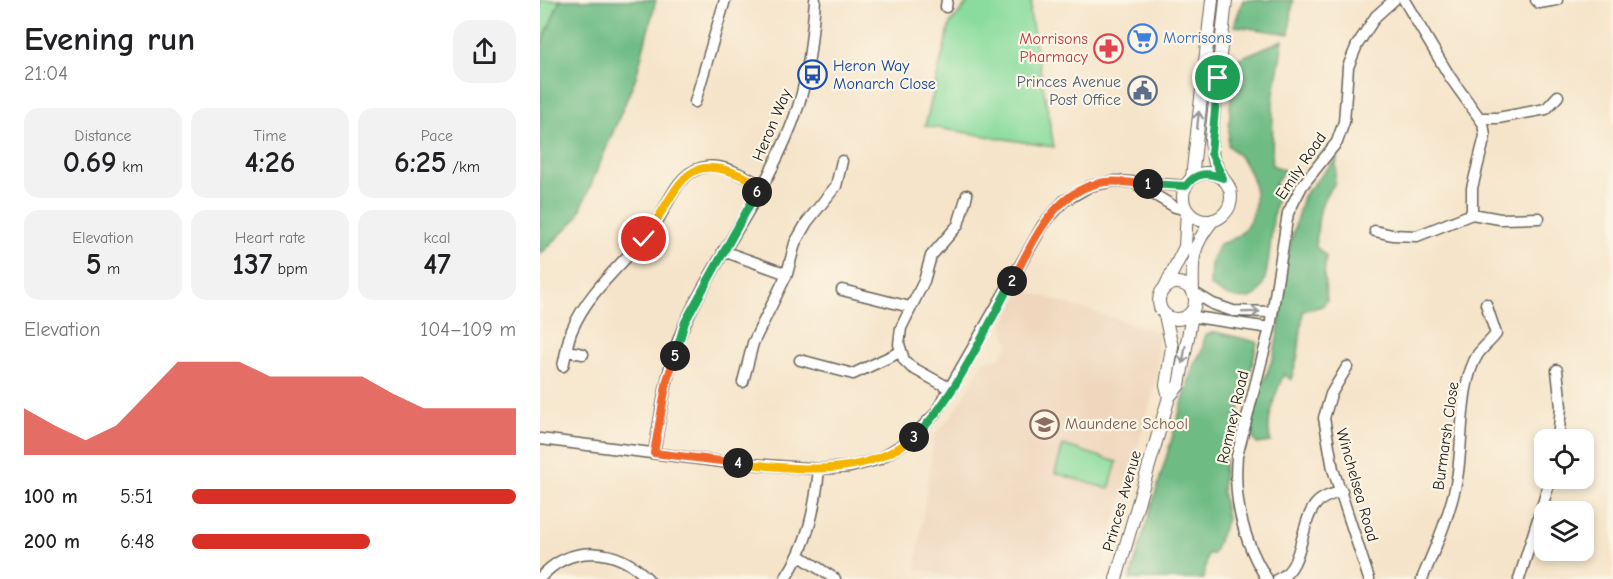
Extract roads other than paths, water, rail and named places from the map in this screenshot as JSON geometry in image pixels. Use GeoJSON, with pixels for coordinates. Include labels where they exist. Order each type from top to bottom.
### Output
{"type":"FeatureCollection","features":[{"type":"Feature","properties":{"kind":"street"},"geometry":{"type":"LineString","coordinates":[[695,102],[726,0]]}},
{"type":"Feature","properties":{"kind":"street","name":"Heron Way"},"geometry":{"type":"LineString","coordinates":[[654,453],[667,380],[685,322],[786,136],[804,85],[812,42],[815,0]]}},
{"type":"Feature","properties":{"kind":"street","name":"Princes Avenue"},"geometry":{"type":"LineString","coordinates":[[1169,397],[1166,385],[1172,347],[1165,315],[1159,301],[1185,247],[1187,210],[1183,198],[1189,182],[1212,0]]}},
{"type":"Feature","properties":{"kind":"street","name":"Princes Avenue"},"geometry":{"type":"LineString","coordinates":[[1116,579],[1169,397],[1179,385],[1194,292],[1193,254],[1200,237],[1213,220],[1225,213],[1231,201],[1229,187],[1213,159],[1211,139],[1226,0]]}},
{"type":"Feature","properties":{"kind":"street","name":"Emily Road"},"geometry":{"type":"LineString","coordinates":[[1270,328],[1290,208],[1302,186],[1337,142],[1344,122],[1348,67],[1357,45],[1376,16],[1394,0]]}},
{"type":"Feature","properties":{"kind":"street"},"geometry":{"type":"LineString","coordinates":[[1404,0],[1450,77],[1481,118],[1485,136],[1472,188],[1472,214]]}},
{"type":"Feature","properties":{"kind":"street"},"geometry":{"type":"LineString","coordinates":[[1536,0],[1539,3],[1557,0]]}},
{"type":"Feature","properties":{"kind":"street"},"geometry":{"type":"LineString","coordinates":[[1481,118],[1498,118],[1546,109],[1558,96]]}},
{"type":"Feature","properties":{"kind":"street"},"geometry":{"type":"LineString","coordinates":[[743,382],[753,343],[787,274],[795,243],[807,222],[836,186],[842,161]]}},
{"type":"Feature","properties":{"kind":"street"},"geometry":{"type":"LineString","coordinates":[[563,366],[571,331],[590,298],[644,239],[685,175],[701,168],[716,167],[733,170],[761,185]]}},
{"type":"Feature","properties":{"kind":"street"},"geometry":{"type":"LineString","coordinates":[[540,439],[819,469],[850,467],[894,451],[923,429],[951,389],[1054,211],[1074,194],[1090,186],[1115,182],[1136,184],[1189,182],[1206,173],[1223,178]]}},
{"type":"Feature","properties":{"kind":"street"},"geometry":{"type":"LineString","coordinates":[[1136,184],[1175,207],[1187,210],[1198,219],[1213,220]]}},
{"type":"Feature","properties":{"kind":"street"},"geometry":{"type":"LineString","coordinates":[[951,389],[911,367],[900,352],[900,328],[924,281],[931,256],[958,225],[967,195]]}},
{"type":"Feature","properties":{"kind":"street"},"geometry":{"type":"LineString","coordinates":[[1375,231],[1392,235],[1417,236],[1472,214],[1500,219],[1539,218]]}},
{"type":"Feature","properties":{"kind":"street"},"geometry":{"type":"LineString","coordinates":[[723,251],[787,274]]}},
{"type":"Feature","properties":{"kind":"street"},"geometry":{"type":"LineString","coordinates":[[1166,287],[1183,284],[1213,304],[1233,311],[1272,312]]}},
{"type":"Feature","properties":{"kind":"street"},"geometry":{"type":"LineString","coordinates":[[842,290],[910,307]]}},
{"type":"Feature","properties":{"kind":"street","name":"Burmarsh Close"},"geometry":{"type":"LineString","coordinates":[[1422,579],[1448,514],[1456,483],[1465,393],[1477,355],[1497,334],[1486,304]]}},
{"type":"Feature","properties":{"kind":"street"},"geometry":{"type":"LineString","coordinates":[[1165,315],[1176,320],[1191,314],[1270,328]]}},
{"type":"Feature","properties":{"kind":"street","name":"Romney Road"},"geometry":{"type":"LineString","coordinates":[[1267,579],[1243,531],[1235,496],[1235,474],[1237,456],[1270,328]]}},
{"type":"Feature","properties":{"kind":"street"},"geometry":{"type":"LineString","coordinates":[[567,351],[583,354]]}},
{"type":"Feature","properties":{"kind":"street"},"geometry":{"type":"LineString","coordinates":[[800,360],[853,374],[900,352]]}},
{"type":"Feature","properties":{"kind":"street","name":"Winchelsea Road"},"geometry":{"type":"LineString","coordinates":[[1347,367],[1331,394],[1324,418],[1328,447],[1369,579]]}},
{"type":"Feature","properties":{"kind":"street"},"geometry":{"type":"LineString","coordinates":[[1557,370],[1561,407],[1559,429]]}},
{"type":"Feature","properties":{"kind":"street"},"geometry":{"type":"LineString","coordinates":[[785,579],[800,556],[816,505],[819,469]]}},
{"type":"Feature","properties":{"kind":"street"},"geometry":{"type":"LineString","coordinates":[[1519,579],[1548,489]]}},
{"type":"Feature","properties":{"kind":"street"},"geometry":{"type":"LineString","coordinates":[[1278,579],[1285,576],[1292,567],[1310,514],[1317,502],[1341,491]]}},
{"type":"Feature","properties":{"kind":"street"},"geometry":{"type":"LineString","coordinates":[[540,578],[562,560],[578,554],[599,552],[625,560],[648,579]]}},
{"type":"Feature","properties":{"kind":"street"},"geometry":{"type":"LineString","coordinates":[[800,556],[835,579]]}},
{"type":"Feature","properties":{"kind":"place","name":"Morrisons"},"geometry":{"type":"Point","coordinates":[1142,38]}},
{"type":"Feature","properties":{"kind":"place","name":"Morrisons Pharmacy"},"geometry":{"type":"Point","coordinates":[1109,48]}},
{"type":"Feature","properties":{"kind":"place","name":"Heron Way Monarch Close"},"geometry":{"type":"Point","coordinates":[812,75]}},
{"type":"Feature","properties":{"kind":"place","name":"Princes Avenue Post Office"},"geometry":{"type":"Point","coordinates":[1142,91]}},
{"type":"Feature","properties":{"kind":"place","name":"Maundene School"},"geometry":{"type":"Point","coordinates":[1044,424]}}]}
